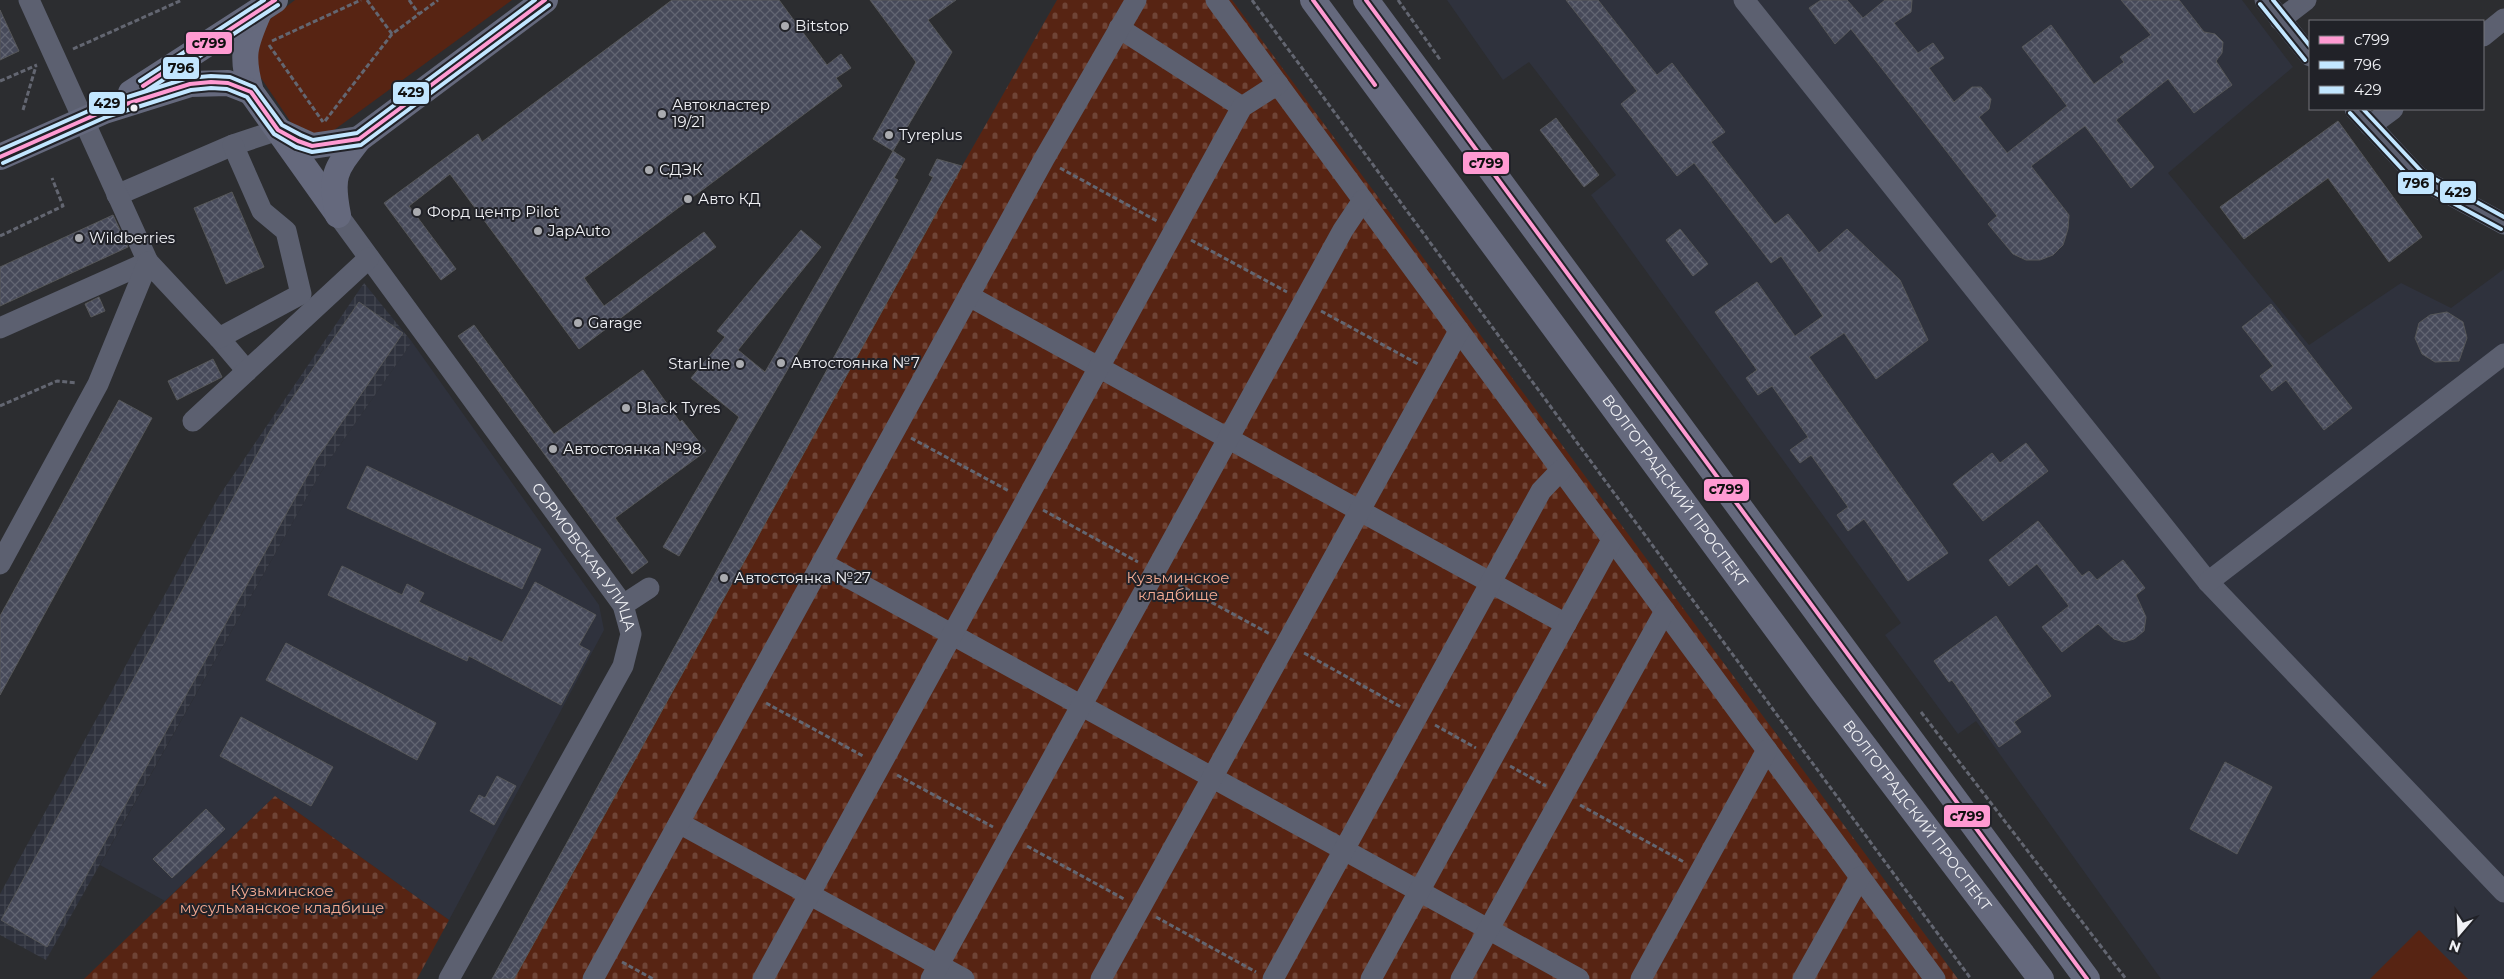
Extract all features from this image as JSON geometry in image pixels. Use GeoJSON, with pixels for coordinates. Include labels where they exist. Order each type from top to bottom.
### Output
{"type":"FeatureCollection","features":[{"type":"Feature","properties":{"kind":"main road"},"geometry":{"type":"LineString","coordinates":[[338,215],[333,190],[335,176],[339,164],[359,139],[545,0]]}},
{"type":"Feature","properties":{"kind":"main road","name":"ВОЛГОГРАДСКИЙ ПРОСПЕКТ"},"geometry":{"type":"LineString","coordinates":[[1313,0],[1826,696],[2041,979]]}},
{"type":"Feature","properties":{"kind":"main road"},"geometry":{"type":"LineString","coordinates":[[1366,0],[2087,979]]}},
{"type":"Feature","properties":{"kind":"main road"},"geometry":{"type":"LineString","coordinates":[[267,6],[244,49],[245,69],[251,92],[338,215]]}},
{"type":"Feature","properties":{"kind":"main road"},"geometry":{"type":"LineString","coordinates":[[93,115],[267,6]]}},
{"type":"Feature","properties":{"kind":"main road"},"geometry":{"type":"LineString","coordinates":[[0,157],[93,115],[190,84],[228,83],[251,92]]}},
{"type":"Feature","properties":{"kind":"main road"},"geometry":{"type":"LineString","coordinates":[[278,130],[312,146],[359,139]]}},
{"type":"Feature","properties":{"kind":"main road"},"geometry":{"type":"LineString","coordinates":[[2019,950],[2032,979]]}},
{"type":"Feature","properties":{"kind":"street"},"geometry":{"type":"LineString","coordinates":[[29,0],[45,61],[93,115],[117,195],[148,262],[247,371]]}},
{"type":"Feature","properties":{"kind":"street"},"geometry":{"type":"LineString","coordinates":[[593,979],[1044,159],[1136,0]]}},
{"type":"Feature","properties":{"kind":"street"},"geometry":{"type":"LineString","coordinates":[[1216,0],[1935,979]]}},
{"type":"Feature","properties":{"kind":"street"},"geometry":{"type":"LineString","coordinates":[[1744,0],[2208,582],[2504,892]]}},
{"type":"Feature","properties":{"kind":"street"},"geometry":{"type":"LineString","coordinates":[[2265,0],[2309,55]]}},
{"type":"Feature","properties":{"kind":"street"},"geometry":{"type":"LineString","coordinates":[[2280,20],[2306,0]]}},
{"type":"Feature","properties":{"kind":"street"},"geometry":{"type":"LineString","coordinates":[[2484,35],[2504,19]]}},
{"type":"Feature","properties":{"kind":"street"},"geometry":{"type":"LineString","coordinates":[[1119,28],[1242,107]]}},
{"type":"Feature","properties":{"kind":"street"},"geometry":{"type":"LineString","coordinates":[[763,979],[1242,107],[1278,84]]}},
{"type":"Feature","properties":{"kind":"street"},"geometry":{"type":"LineString","coordinates":[[2356,110],[2418,177],[2504,224]]}},
{"type":"Feature","properties":{"kind":"street"},"geometry":{"type":"LineString","coordinates":[[2370,126],[2392,110]]}},
{"type":"Feature","properties":{"kind":"street"},"geometry":{"type":"LineString","coordinates":[[117,195],[233,145],[278,130]]}},
{"type":"Feature","properties":{"kind":"street"},"geometry":{"type":"LineString","coordinates":[[219,338],[302,294],[286,231],[262,211],[233,145]]}},
{"type":"Feature","properties":{"kind":"street"},"geometry":{"type":"LineString","coordinates":[[935,972],[1343,230],[1363,200]]}},
{"type":"Feature","properties":{"kind":"street","name":"СОРМОВСКАЯ УЛИЦА"},"geometry":{"type":"LineString","coordinates":[[338,215],[369,258],[392,304],[622,605],[631,634],[623,666],[449,979]]}},
{"type":"Feature","properties":{"kind":"street"},"geometry":{"type":"LineString","coordinates":[[193,421],[369,258]]}},
{"type":"Feature","properties":{"kind":"street"},"geometry":{"type":"LineString","coordinates":[[0,328],[148,262]]}},
{"type":"Feature","properties":{"kind":"street"},"geometry":{"type":"LineString","coordinates":[[0,564],[98,384],[148,262]]}},
{"type":"Feature","properties":{"kind":"street"},"geometry":{"type":"LineString","coordinates":[[969,296],[1566,624]]}},
{"type":"Feature","properties":{"kind":"street"},"geometry":{"type":"LineString","coordinates":[[1101,979],[1459,330]]}},
{"type":"Feature","properties":{"kind":"street"},"geometry":{"type":"LineString","coordinates":[[2208,582],[2504,354]]}},
{"type":"Feature","properties":{"kind":"street"},"geometry":{"type":"LineString","coordinates":[[1273,979],[1541,491],[1561,470]]}},
{"type":"Feature","properties":{"kind":"street"},"geometry":{"type":"LineString","coordinates":[[1370,979],[1612,540]]}},
{"type":"Feature","properties":{"kind":"street"},"geometry":{"type":"LineString","coordinates":[[822,564],[1579,979]]}},
{"type":"Feature","properties":{"kind":"street"},"geometry":{"type":"LineString","coordinates":[[622,605],[649,588]]}},
{"type":"Feature","properties":{"kind":"street"},"geometry":{"type":"LineString","coordinates":[[1461,979],[1665,611]]}},
{"type":"Feature","properties":{"kind":"street"},"geometry":{"type":"LineString","coordinates":[[1641,979],[1767,750]]}},
{"type":"Feature","properties":{"kind":"street"},"geometry":{"type":"LineString","coordinates":[[679,823],[810,894],[935,972],[964,979]]}},
{"type":"Feature","properties":{"kind":"street"},"geometry":{"type":"LineString","coordinates":[[1804,979],[1860,876]]}},
{"type":"Feature","properties":{"kind":"path"},"geometry":{"type":"LineString","coordinates":[[0,81],[182,0]]}},
{"type":"Feature","properties":{"kind":"path"},"geometry":{"type":"LineString","coordinates":[[327,128],[267,43],[361,0]]}},
{"type":"Feature","properties":{"kind":"path"},"geometry":{"type":"LineString","coordinates":[[367,0],[392,34]]}},
{"type":"Feature","properties":{"kind":"path"},"geometry":{"type":"LineString","coordinates":[[409,0],[419,14]]}},
{"type":"Feature","properties":{"kind":"path"},"geometry":{"type":"LineString","coordinates":[[323,123],[392,34],[438,0]]}},
{"type":"Feature","properties":{"kind":"path"},"geometry":{"type":"LineString","coordinates":[[1252,0],[1971,979]]}},
{"type":"Feature","properties":{"kind":"path"},"geometry":{"type":"LineString","coordinates":[[23,110],[45,61]]}},
{"type":"Feature","properties":{"kind":"path"},"geometry":{"type":"LineString","coordinates":[[1044,159],[1434,373]]}},
{"type":"Feature","properties":{"kind":"path"},"geometry":{"type":"LineString","coordinates":[[0,236],[63,206],[52,178]]}},
{"type":"Feature","properties":{"kind":"path"},"geometry":{"type":"LineString","coordinates":[[0,406],[57,381],[98,384]]}},
{"type":"Feature","properties":{"kind":"path"},"geometry":{"type":"LineString","coordinates":[[607,954],[652,979]]}},
{"type":"Feature","properties":{"kind":"shaded area"},"geometry":{"type":"Polygon","coordinates":[[[1447,0],[2242,0],[2293,67],[2168,173],[2309,345],[2401,283],[2451,308],[2504,269],[2504,979],[2161,979],[1976,721],[1958,734],[1885,635],[1901,623],[1591,195],[1616,175],[1529,62],[1503,80],[1447,0]]]}},
{"type":"Feature","properties":{"kind":"shaded area"},"geometry":{"type":"Polygon","coordinates":[[[364,283],[412,342],[321,472],[46,960],[0,935],[0,894],[219,496],[364,283]]]}},
{"type":"Feature","properties":{"kind":"shaded area"},"geometry":{"type":"Polygon","coordinates":[[[412,342],[599,605],[604,630],[449,920],[275,796],[165,901],[100,865],[321,472],[412,342]]]}},
{"type":"Feature","properties":{"kind":"green space"},"geometry":{"type":"Polygon","coordinates":[[[295,0],[512,0],[330,133],[298,133],[251,63],[257,29],[295,0]]]}},
{"type":"Feature","properties":{"kind":"green space","name":"Кузьминское кладбище"},"geometry":{"type":"Polygon","coordinates":[[[1057,0],[1232,0],[1958,979],[514,979],[962,166],[1057,0]]]}},
{"type":"Feature","properties":{"kind":"green space","name":"Кузьминское мусульманское кладбище"},"geometry":{"type":"Polygon","coordinates":[[[275,796],[449,920],[417,979],[84,979],[275,796]]]}},
{"type":"Feature","properties":{"kind":"green space"},"geometry":{"type":"Polygon","coordinates":[[[2419,930],[2468,979],[2370,979],[2419,930]]]}},
{"type":"Feature","properties":{"kind":"building","name":"Автокластер 19/21"},"geometry":{"type":"Polygon","coordinates":[[[672,0],[779,0],[827,65],[841,54],[851,68],[836,78],[842,86],[584,278],[604,306],[704,232],[716,247],[579,349],[450,174],[409,206],[456,269],[441,280],[384,203],[478,134],[482,142],[672,0]]]}},
{"type":"Feature","properties":{"kind":"building"},"geometry":{"type":"Polygon","coordinates":[[[870,0],[956,0],[928,20],[952,52],[893,151],[873,139],[916,62],[870,0]]]}},
{"type":"Feature","properties":{"kind":"building"},"geometry":{"type":"Polygon","coordinates":[[[1566,0],[1598,0],[1657,75],[1672,63],[1725,132],[1711,142],[1775,224],[1788,214],[1819,253],[1847,229],[1900,280],[1928,340],[1876,379],[1844,333],[1809,357],[1948,553],[1908,581],[1864,519],[1848,531],[1837,515],[1848,507],[1811,455],[1800,463],[1790,450],[1808,437],[1772,386],[1758,395],[1746,378],[1757,370],[1715,312],[1757,282],[1795,336],[1823,316],[1781,256],[1771,263],[1694,163],[1677,176],[1621,104],[1637,91],[1566,0]]]}},
{"type":"Feature","properties":{"kind":"building"},"geometry":{"type":"Polygon","coordinates":[[[1821,0],[1847,0],[1863,18],[1885,0],[1912,0],[1911,12],[1894,23],[1918,53],[1933,43],[1944,58],[1929,68],[1954,102],[1972,87],[1981,87],[1991,99],[1989,109],[1979,117],[2007,153],[2067,106],[2022,47],[2051,25],[2094,84],[2124,62],[2120,57],[2151,35],[2121,0],[2179,0],[2204,32],[2215,34],[2223,42],[2222,53],[2216,61],[2232,85],[2194,113],[2168,79],[2116,120],[2154,167],[2131,188],[2085,126],[2031,166],[2069,215],[2068,229],[2063,245],[2053,255],[2040,260],[2026,260],[2013,254],[1988,224],[1997,216],[1851,29],[1835,44],[1809,8],[1821,0]]]}},
{"type":"Feature","properties":{"kind":"building"},"geometry":{"type":"Polygon","coordinates":[[[0,10],[19,51],[0,60],[0,10]]]}},
{"type":"Feature","properties":{"kind":"building"},"geometry":{"type":"Polygon","coordinates":[[[1556,118],[1599,175],[1584,187],[1540,130],[1556,118]]]}},
{"type":"Feature","properties":{"kind":"building"},"geometry":{"type":"Polygon","coordinates":[[[2338,121],[2422,237],[2389,262],[2328,178],[2244,239],[2220,207],[2338,121]]]}},
{"type":"Feature","properties":{"kind":"building"},"geometry":{"type":"Polygon","coordinates":[[[893,151],[905,159],[894,178],[898,180],[679,556],[663,547],[739,417],[691,378],[725,337],[717,331],[801,230],[821,247],[738,350],[765,372],[893,151]]]}},
{"type":"Feature","properties":{"kind":"building","name":"Автостоянка №27"},"geometry":{"type":"Polygon","coordinates":[[[937,159],[962,166],[514,979],[492,979],[933,177],[929,175],[937,159]]]}},
{"type":"Feature","properties":{"kind":"building"},"geometry":{"type":"Polygon","coordinates":[[[232,192],[264,267],[226,284],[194,208],[232,192]]]}},
{"type":"Feature","properties":{"kind":"building"},"geometry":{"type":"Polygon","coordinates":[[[113,215],[128,247],[0,306],[0,267],[113,215]]]}},
{"type":"Feature","properties":{"kind":"building"},"geometry":{"type":"Polygon","coordinates":[[[1680,229],[1708,264],[1693,276],[1666,240],[1680,229]]]}},
{"type":"Feature","properties":{"kind":"building"},"geometry":{"type":"Polygon","coordinates":[[[99,297],[105,311],[91,317],[85,304],[99,297]]]}},
{"type":"Feature","properties":{"kind":"building"},"geometry":{"type":"Polygon","coordinates":[[[359,302],[403,333],[316,460],[47,947],[1,920],[271,429],[359,302]]]}},
{"type":"Feature","properties":{"kind":"building"},"geometry":{"type":"Polygon","coordinates":[[[2271,304],[2352,408],[2324,430],[2286,380],[2272,391],[2260,376],[2273,366],[2242,327],[2271,304]]]}},
{"type":"Feature","properties":{"kind":"building"},"geometry":{"type":"Polygon","coordinates":[[[2447,312],[2463,322],[2467,338],[2459,361],[2435,362],[2422,354],[2415,338],[2419,323],[2430,315],[2447,312]]]}},
{"type":"Feature","properties":{"kind":"building"},"geometry":{"type":"Polygon","coordinates":[[[474,325],[554,434],[643,370],[680,422],[682,420],[706,451],[615,518],[648,562],[632,574],[458,336],[474,325]]]}},
{"type":"Feature","properties":{"kind":"building"},"geometry":{"type":"Polygon","coordinates":[[[213,359],[222,377],[177,400],[168,381],[213,359]]]}},
{"type":"Feature","properties":{"kind":"building"},"geometry":{"type":"Polygon","coordinates":[[[119,400],[152,418],[0,695],[0,616],[119,400]]]}},
{"type":"Feature","properties":{"kind":"building"},"geometry":{"type":"Polygon","coordinates":[[[2026,443],[2048,471],[1983,521],[1953,484],[1992,453],[2000,463],[2026,443]]]}},
{"type":"Feature","properties":{"kind":"building"},"geometry":{"type":"Polygon","coordinates":[[[367,466],[541,549],[522,589],[347,508],[367,466]]]}},
{"type":"Feature","properties":{"kind":"building"},"geometry":{"type":"Polygon","coordinates":[[[2038,521],[2082,576],[2089,571],[2097,580],[2123,560],[2145,588],[2136,595],[2146,617],[2144,631],[2134,639],[2124,642],[2114,639],[2098,624],[2062,652],[2042,627],[2069,606],[2037,564],[2009,586],[1989,560],[2038,521]]]}},
{"type":"Feature","properties":{"kind":"building"},"geometry":{"type":"Polygon","coordinates":[[[342,566],[402,595],[407,584],[424,593],[419,602],[502,642],[535,582],[596,615],[579,645],[590,651],[561,705],[469,656],[467,661],[328,595],[342,566]]]}},
{"type":"Feature","properties":{"kind":"building"},"geometry":{"type":"Polygon","coordinates":[[[1996,616],[2051,696],[2014,722],[2021,732],[1999,747],[1952,680],[1949,682],[1934,661],[1996,616]]]}},
{"type":"Feature","properties":{"kind":"building"},"geometry":{"type":"Polygon","coordinates":[[[286,643],[436,723],[417,760],[266,680],[286,643]]]}},
{"type":"Feature","properties":{"kind":"building"},"geometry":{"type":"Polygon","coordinates":[[[241,717],[333,767],[311,806],[220,756],[241,717]]]}},
{"type":"Feature","properties":{"kind":"building"},"geometry":{"type":"Polygon","coordinates":[[[2225,762],[2272,787],[2237,854],[2190,829],[2225,762]]]}},
{"type":"Feature","properties":{"kind":"building"},"geometry":{"type":"Polygon","coordinates":[[[497,776],[516,786],[494,825],[470,811],[479,795],[485,798],[497,776]]]}},
{"type":"Feature","properties":{"kind":"building"},"geometry":{"type":"Polygon","coordinates":[[[206,809],[225,829],[172,878],[153,859],[206,809]]]}},
{"type":"Feature","properties":{"kind":"transit line","name":"429"},"geometry":{"type":"LineString","coordinates":[[140,81],[264,0]]}},
{"type":"Feature","properties":{"kind":"transit line","name":"с799"},"geometry":{"type":"LineString","coordinates":[[143,86],[275,0]]}},
{"type":"Feature","properties":{"kind":"transit line","name":"429"},"geometry":{"type":"LineString","coordinates":[[0,150],[102,105],[188,78],[211,76],[230,77],[254,87],[282,125],[313,140],[357,133],[535,0]]}},
{"type":"Feature","properties":{"kind":"transit line","name":"с799"},"geometry":{"type":"LineString","coordinates":[[0,157],[104,111],[190,84],[211,82],[228,83],[251,92],[278,130],[298,141],[312,146],[359,139],[545,0]]}},
{"type":"Feature","properties":{"kind":"transit line","name":"с799"},"geometry":{"type":"LineString","coordinates":[[1313,0],[1375,85]]}},
{"type":"Feature","properties":{"kind":"transit line","name":"с799"},"geometry":{"type":"LineString","coordinates":[[1366,0],[2087,979]]}},
{"type":"Feature","properties":{"kind":"transit line","name":"429"},"geometry":{"type":"LineString","coordinates":[[2273,0],[2309,45]]}},
{"type":"Feature","properties":{"kind":"transit line","name":"796"},"geometry":{"type":"LineString","coordinates":[[2260,4],[2305,60]]}},
{"type":"Feature","properties":{"kind":"transit line","name":"796"},"geometry":{"type":"LineString","coordinates":[[146,91],[278,5]]}},
{"type":"Feature","properties":{"kind":"transit line","name":"796"},"geometry":{"type":"LineString","coordinates":[[3,163],[106,117],[191,90],[211,88],[227,89],[247,97],[274,134],[296,147],[312,152],[361,145],[549,5]]}},
{"type":"Feature","properties":{"kind":"transit line","name":"429"},"geometry":{"type":"LineString","coordinates":[[2364,110],[2422,172],[2504,217]]}},
{"type":"Feature","properties":{"kind":"transit line","name":"796"},"geometry":{"type":"LineString","coordinates":[[2350,113],[2414,182],[2501,229]]}},
{"type":"Feature","properties":{"kind":"place","name":"Bitstop"},"geometry":{"type":"Point","coordinates":[785,26]}},
{"type":"Feature","properties":{"kind":"place","name":"Автокластер 19/21"},"geometry":{"type":"Point","coordinates":[662,114]}},
{"type":"Feature","properties":{"kind":"place","name":"Tyreplus"},"geometry":{"type":"Point","coordinates":[889,135]}},
{"type":"Feature","properties":{"kind":"place","name":"СДЭК"},"geometry":{"type":"Point","coordinates":[649,170]}},
{"type":"Feature","properties":{"kind":"place","name":"Авто КД"},"geometry":{"type":"Point","coordinates":[688,199]}},
{"type":"Feature","properties":{"kind":"place","name":"Форд центр Pilot"},"geometry":{"type":"Point","coordinates":[417,212]}},
{"type":"Feature","properties":{"kind":"place","name":"JapAuto"},"geometry":{"type":"Point","coordinates":[538,231]}},
{"type":"Feature","properties":{"kind":"place","name":"Wildberries"},"geometry":{"type":"Point","coordinates":[79,238]}},
{"type":"Feature","properties":{"kind":"place","name":"Garage"},"geometry":{"type":"Point","coordinates":[578,323]}},
{"type":"Feature","properties":{"kind":"place","name":"Автостоянка №7"},"geometry":{"type":"Point","coordinates":[781,363]}},
{"type":"Feature","properties":{"kind":"place","name":"StarLine"},"geometry":{"type":"Point","coordinates":[740,364]}},
{"type":"Feature","properties":{"kind":"place","name":"Black Tyres"},"geometry":{"type":"Point","coordinates":[626,408]}},
{"type":"Feature","properties":{"kind":"place","name":"Автостоянка №98"},"geometry":{"type":"Point","coordinates":[553,449]}},
{"type":"Feature","properties":{"kind":"place","name":"Автостоянка №27"},"geometry":{"type":"Point","coordinates":[724,578]}}]}
